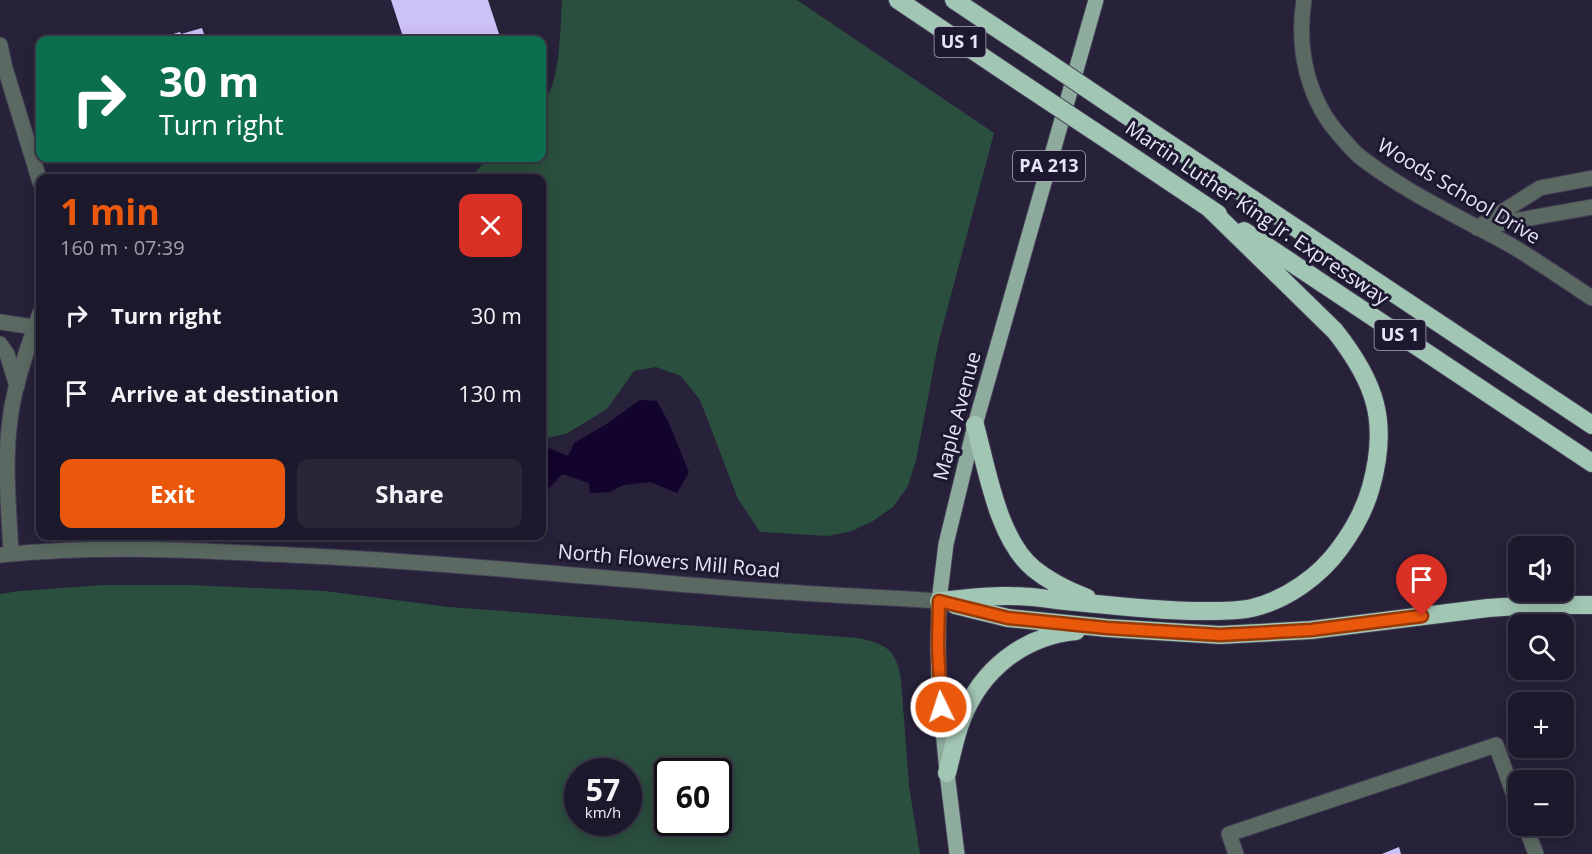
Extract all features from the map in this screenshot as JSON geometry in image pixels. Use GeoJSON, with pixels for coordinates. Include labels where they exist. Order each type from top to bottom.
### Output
{"type":"FeatureCollection","features":[{"type":"Feature","properties":{"kind":"highway","name":"Martin Luther King Jr. Expressway"},"geometry":{"type":"LineString","coordinates":[[898,0],[1592,463]]}},
{"type":"Feature","properties":{"kind":"highway","name":"Martin Luther King Jr. Expressway"},"geometry":{"type":"LineString","coordinates":[[954,0],[1592,425]]}},
{"type":"Feature","properties":{"kind":"highway"},"geometry":{"type":"LineString","coordinates":[[939,601],[1011,596],[1176,610],[1250,609],[1281,598],[1314,575],[1331,560],[1359,519],[1369,496],[1375,473],[1379,429],[1377,410],[1364,372],[1335,331],[1208,207]]}},
{"type":"Feature","properties":{"kind":"highway"},"geometry":{"type":"LineString","coordinates":[[975,425],[1003,526],[1014,546],[1033,569],[1051,581],[1074,593],[1109,606]]}},
{"type":"Feature","properties":{"kind":"highway"},"geometry":{"type":"LineString","coordinates":[[939,601],[1008,618],[1107,628],[1220,635],[1311,630],[1488,608],[1592,605]]}},
{"type":"Feature","properties":{"kind":"highway"},"geometry":{"type":"LineString","coordinates":[[947,773],[962,719],[976,691],[996,666],[1016,650],[1039,639],[1066,632],[1107,628]]}},
{"type":"Feature","properties":{"kind":"main road","name":"Maple Avenue"},"geometry":{"type":"LineString","coordinates":[[957,854],[939,685],[939,601],[946,544],[975,425],[1096,0]]}},
{"type":"Feature","properties":{"kind":"street","name":"Woods School Drive"},"geometry":{"type":"LineString","coordinates":[[1304,0],[1301,18],[1302,54],[1308,79],[1316,101],[1334,130],[1358,155],[1441,209],[1513,246],[1592,298]]}},
{"type":"Feature","properties":{"kind":"street"},"geometry":{"type":"LineString","coordinates":[[0,45],[38,174]]}},
{"type":"Feature","properties":{"kind":"street"},"geometry":{"type":"LineString","coordinates":[[1477,228],[1540,188],[1592,178]]}},
{"type":"Feature","properties":{"kind":"street"},"geometry":{"type":"LineString","coordinates":[[1477,228],[1592,207]]}},
{"type":"Feature","properties":{"kind":"street"},"geometry":{"type":"LineString","coordinates":[[0,321],[36,323]]}},
{"type":"Feature","properties":{"kind":"street"},"geometry":{"type":"LineString","coordinates":[[6,555],[7,453],[10,418],[17,386],[36,332]]}},
{"type":"Feature","properties":{"kind":"street"},"geometry":{"type":"LineString","coordinates":[[0,344],[7,354],[17,386]]}},
{"type":"Feature","properties":{"kind":"street","name":"North Flowers Mill Road"},"geometry":{"type":"LineString","coordinates":[[6,555],[53,543],[368,559],[742,589],[939,601]]}},
{"type":"Feature","properties":{"kind":"street"},"geometry":{"type":"LineString","coordinates":[[1236,854],[1229,834],[1496,745],[1508,778]]}},
{"type":"Feature","properties":{"kind":"street"},"geometry":{"type":"LineString","coordinates":[[1529,836],[1536,854]]}},
{"type":"Feature","properties":{"kind":"green space"},"geometry":{"type":"Polygon","coordinates":[[[562,0],[797,0],[994,133],[939,340],[916,460],[908,486],[893,507],[873,521],[852,531],[828,536],[760,532],[738,499],[700,400],[681,376],[656,367],[634,371],[607,409],[566,434],[546,438],[546,174],[474,174],[484,162],[546,162],[546,97],[553,83],[560,39],[562,0]]]}},
{"type":"Feature","properties":{"kind":"green space"},"geometry":{"type":"Polygon","coordinates":[[[103,585],[190,585],[325,591],[449,607],[868,640],[888,649],[893,654],[899,669],[909,786],[920,854],[0,854],[0,594],[103,585]]]}},
{"type":"Feature","properties":{"kind":"shaded area"},"geometry":{"type":"Polygon","coordinates":[[[640,400],[657,401],[668,421],[689,472],[677,493],[650,482],[623,485],[610,492],[590,493],[589,483],[562,474],[546,492],[546,447],[568,456],[574,443],[605,425],[640,400]]]}},
{"type":"Feature","properties":{"kind":"building"},"geometry":{"type":"Polygon","coordinates":[[[391,0],[488,0],[500,36],[403,36],[391,0]]]}},
{"type":"Feature","properties":{"kind":"building"},"geometry":{"type":"Polygon","coordinates":[[[202,28],[205,36],[166,36],[180,32],[181,34],[202,28]]]}},
{"type":"Feature","properties":{"kind":"building"},"geometry":{"type":"Polygon","coordinates":[[[1399,847],[1401,854],[1382,854],[1399,847]]]}},
{"type":"Feature","properties":{"kind":"route"},"geometry":{"type":"LineString","coordinates":[[941,707],[938,647],[939,601],[1008,618],[1107,628],[1220,635],[1311,630],[1422,616]]}}]}
